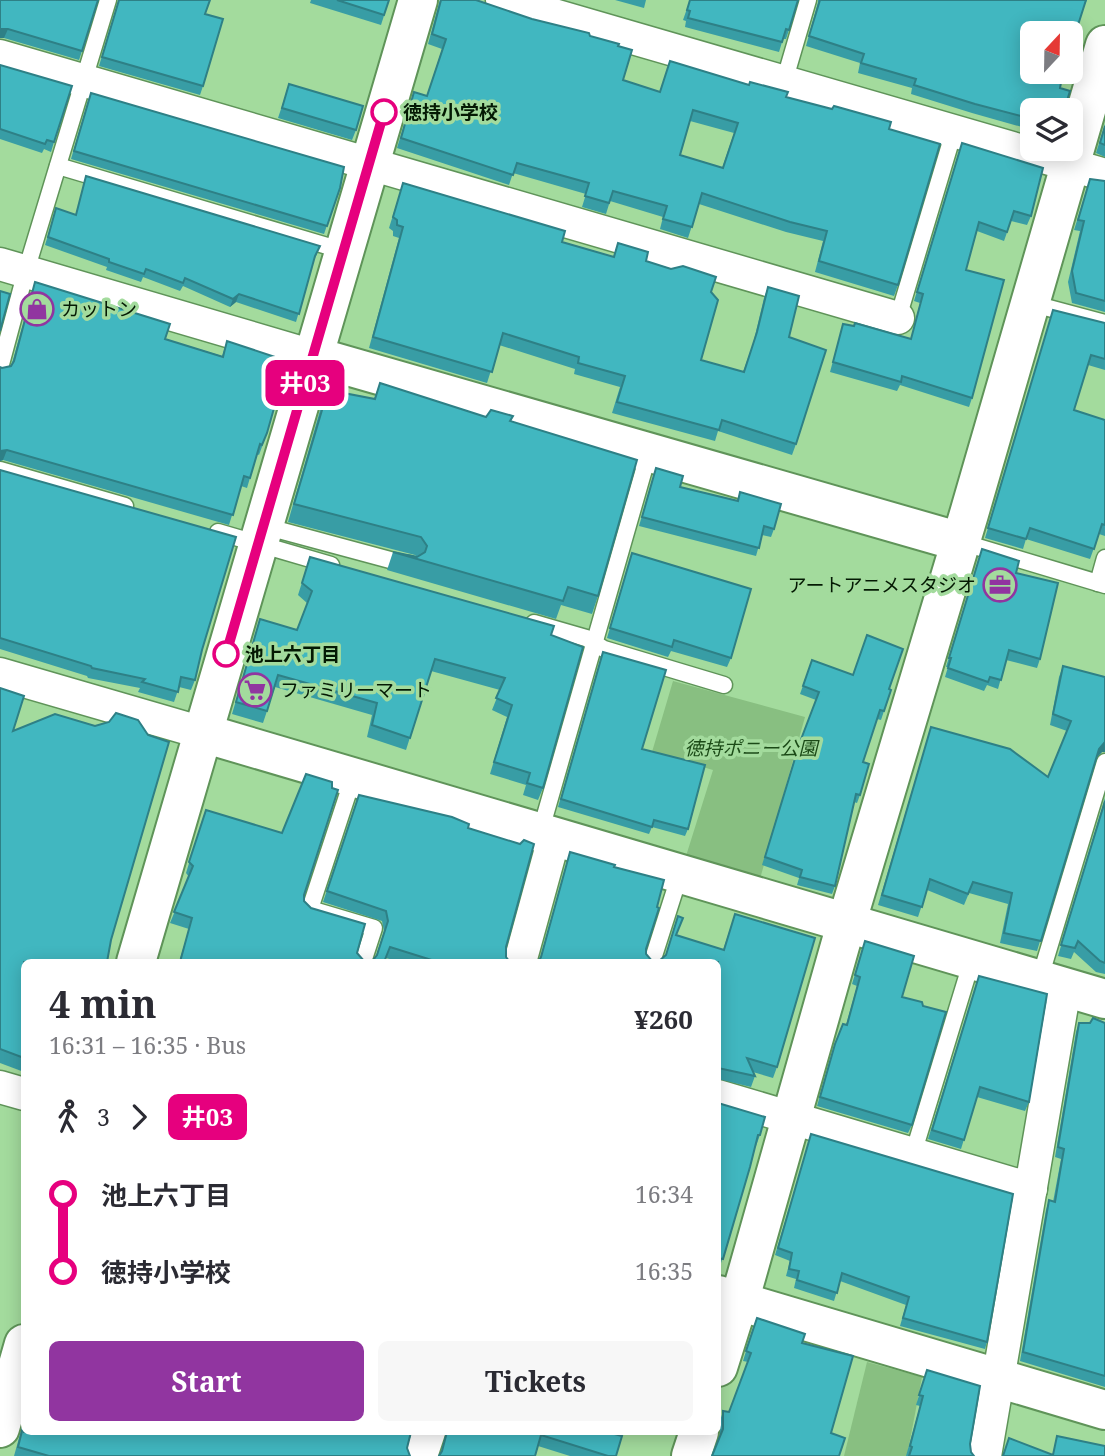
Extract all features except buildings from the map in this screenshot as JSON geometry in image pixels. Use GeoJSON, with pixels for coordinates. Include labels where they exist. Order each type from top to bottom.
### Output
{"type":"FeatureCollection","features":[{"type":"Feature","properties":{"kind":"street"},"geometry":{"type":"LineString","coordinates":[[137,959],[418,0]]}},
{"type":"Feature","properties":{"kind":"street"},"geometry":{"type":"LineString","coordinates":[[502,0],[1087,170]]}},
{"type":"Feature","properties":{"kind":"street"},"geometry":{"type":"LineString","coordinates":[[721,1346],[728,1298],[790,1118],[1030,303],[1087,170],[1105,45]]}},
{"type":"Feature","properties":{"kind":"street"},"geometry":{"type":"LineString","coordinates":[[0,56],[898,318]]}},
{"type":"Feature","properties":{"kind":"street"},"geometry":{"type":"LineString","coordinates":[[13,268],[961,542]]}},
{"type":"Feature","properties":{"kind":"street"},"geometry":{"type":"LineString","coordinates":[[0,674],[1105,999]]}},
{"type":"Feature","properties":{"kind":"street"},"geometry":{"type":"LineString","coordinates":[[521,959],[547,835]]}},
{"type":"Feature","properties":{"kind":"street"},"geometry":{"type":"LineString","coordinates":[[985,1456],[1031,1189],[1052,984]]}},
{"type":"Feature","properties":{"kind":"street"},"geometry":{"type":"LineString","coordinates":[[0,1087],[21,1093]]}},
{"type":"Feature","properties":{"kind":"street"},"geometry":{"type":"LineString","coordinates":[[721,1097],[1031,1189]]}},
{"type":"Feature","properties":{"kind":"street"},"geometry":{"type":"LineString","coordinates":[[728,1298],[1105,1410]]}},
{"type":"Feature","properties":{"kind":"street"},"geometry":{"type":"LineString","coordinates":[[0,1428],[21,1354]]}},
{"type":"Feature","properties":{"kind":"street"},"geometry":{"type":"LineString","coordinates":[[421,1456],[428,1435]]}},
{"type":"Feature","properties":{"kind":"street"},"geometry":{"type":"LineString","coordinates":[[691,1456],[698,1435]]}},
{"type":"Feature","properties":{"kind":"lane"},"geometry":{"type":"LineString","coordinates":[[0,368],[13,268],[58,166],[108,0]]}},
{"type":"Feature","properties":{"kind":"lane"},"geometry":{"type":"LineString","coordinates":[[784,82],[808,0]]}},
{"type":"Feature","properties":{"kind":"lane"},"geometry":{"type":"LineString","coordinates":[[898,318],[954,131]]}},
{"type":"Feature","properties":{"kind":"lane"},"geometry":{"type":"LineString","coordinates":[[58,166],[344,251]]}},
{"type":"Feature","properties":{"kind":"lane"},"geometry":{"type":"LineString","coordinates":[[1030,303],[1105,323]]}},
{"type":"Feature","properties":{"kind":"lane"},"geometry":{"type":"LineString","coordinates":[[547,835],[595,643],[649,452]]}},
{"type":"Feature","properties":{"kind":"lane"},"geometry":{"type":"LineString","coordinates":[[0,470],[147,512]]}},
{"type":"Feature","properties":{"kind":"lane"},"geometry":{"type":"LineString","coordinates":[[201,528],[261,535],[410,564]]}},
{"type":"Feature","properties":{"kind":"lane"},"geometry":{"type":"LineString","coordinates":[[261,535],[351,571]]}},
{"type":"Feature","properties":{"kind":"lane"},"geometry":{"type":"LineString","coordinates":[[961,542],[1101,584],[1105,558]]}},
{"type":"Feature","properties":{"kind":"lane"},"geometry":{"type":"LineString","coordinates":[[521,619],[586,638],[604,649],[724,685]]}},
{"type":"Feature","properties":{"kind":"lane"},"geometry":{"type":"LineString","coordinates":[[1052,984],[1105,762]]}},
{"type":"Feature","properties":{"kind":"lane"},"geometry":{"type":"LineString","coordinates":[[352,778],[310,909],[374,928],[364,959]]}},
{"type":"Feature","properties":{"kind":"lane"},"geometry":{"type":"LineString","coordinates":[[653,959],[680,874]]}},
{"type":"Feature","properties":{"kind":"lane"},"geometry":{"type":"LineString","coordinates":[[913,1154],[972,960]]}},
{"type":"Feature","properties":{"kind":"green space","name":"徳持ポニー公園"},"geometry":{"type":"Polygon","coordinates":[[[673,681],[805,717],[760,879],[686,856],[713,770],[652,752],[673,681]]]}},
{"type":"Feature","properties":{"kind":"green space"},"geometry":{"type":"Polygon","coordinates":[[[867,1362],[922,1377],[907,1456],[844,1456],[867,1362]]]}},
{"type":"Feature","properties":{"kind":"bus line","name":"井03"},"geometry":{"type":"LineString","coordinates":[[226,654],[384,112]]}},
{"type":"Feature","properties":{"kind":"place","name":"徳持小学校"},"geometry":{"type":"Point","coordinates":[384,112]}},
{"type":"Feature","properties":{"kind":"place","name":"カットン"},"geometry":{"type":"Point","coordinates":[37,309]}},
{"type":"Feature","properties":{"kind":"place","name":"アートアニメスタジオ"},"geometry":{"type":"Point","coordinates":[1000,585]}},
{"type":"Feature","properties":{"kind":"place","name":"池上六丁目"},"geometry":{"type":"Point","coordinates":[226,654]}},
{"type":"Feature","properties":{"kind":"place","name":"ファミリーマート"},"geometry":{"type":"Point","coordinates":[255,690]}}]}
